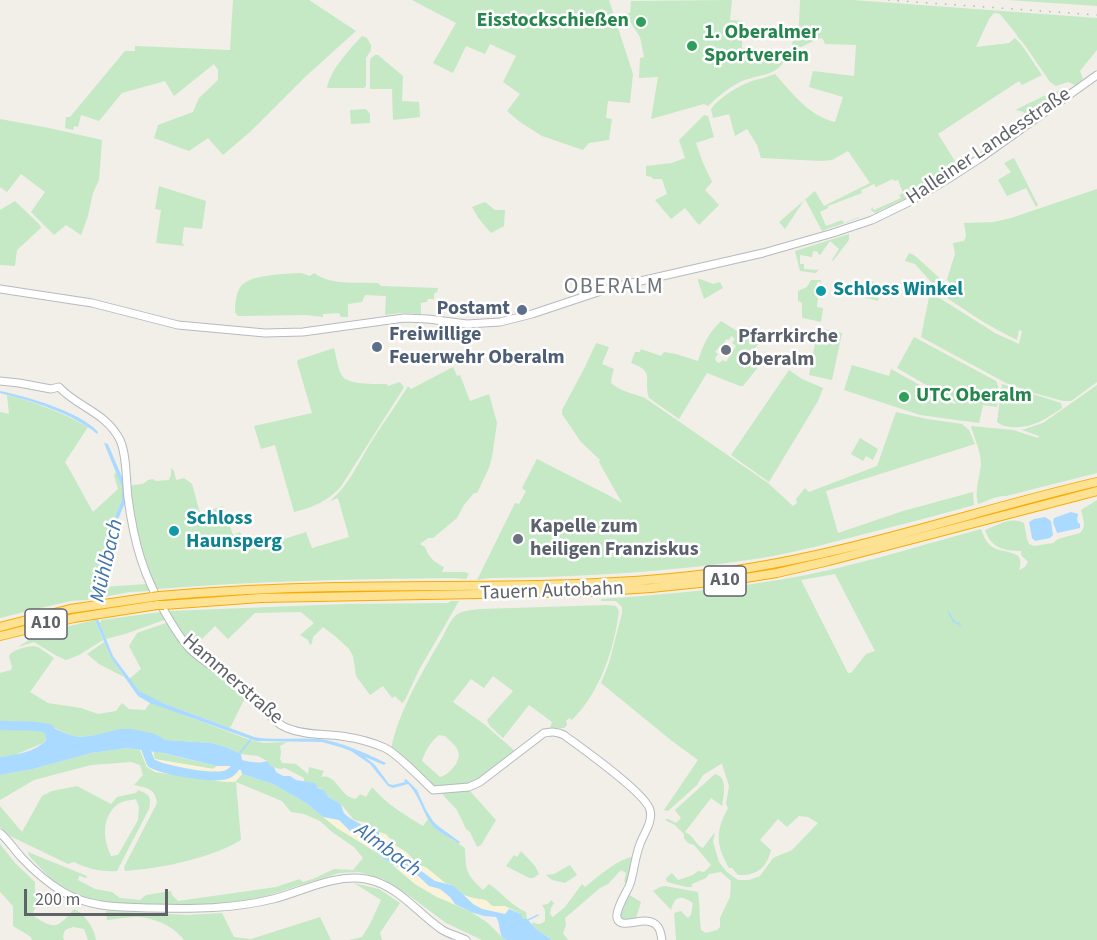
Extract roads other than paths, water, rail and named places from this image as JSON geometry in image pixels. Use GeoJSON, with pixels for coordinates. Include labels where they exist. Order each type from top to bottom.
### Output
{"type":"FeatureCollection","features":[{"type":"Feature","properties":{"kind":"highway","name":"Tauern Autobahn"},"geometry":{"type":"LineString","coordinates":[[0,627],[45,615],[95,609],[261,598],[585,584],[722,572],[807,557],[974,518],[1097,482]]}},
{"type":"Feature","properties":{"kind":"highway","name":"Tauern Autobahn"},"geometry":{"type":"LineString","coordinates":[[984,515],[1097,491]]}},
{"type":"Feature","properties":{"kind":"highway","name":"Tauern Autobahn"},"geometry":{"type":"LineString","coordinates":[[0,636],[95,609],[156,596],[219,591],[334,587],[467,590]]}},
{"type":"Feature","properties":{"kind":"main road","name":"Halleiner Landesstraße"},"geometry":{"type":"LineString","coordinates":[[0,289],[97,304],[178,325],[271,333],[303,332],[404,318],[467,324],[500,322],[610,288],[763,253],[872,220],[913,200],[982,157],[1097,75]]}},
{"type":"Feature","properties":{"kind":"main road","name":"Hammerstraße"},"geometry":{"type":"LineString","coordinates":[[0,381],[51,388],[59,387],[109,425],[120,441],[131,516],[142,564],[158,600],[189,648],[233,681],[283,726],[300,732],[346,737],[386,748],[432,790],[469,787],[480,782],[544,733],[554,732],[564,735],[613,772],[646,801],[651,812],[631,880],[617,915],[619,922],[622,924],[640,920],[654,923],[659,928],[662,940]]}},
{"type":"Feature","properties":{"kind":"main road"},"geometry":{"type":"LineString","coordinates":[[0,833],[40,875],[63,892],[88,902],[120,907],[221,908],[276,898],[326,882],[354,878],[382,883],[440,928],[466,940]]}},
{"type":"Feature","properties":{"kind":"water"},"geometry":{"type":"Polygon","coordinates":[[[0,391],[38,401],[66,412],[79,418],[98,432],[97,434],[64,414],[0,393],[0,391]]]}},
{"type":"Feature","properties":{"kind":"water"},"geometry":{"type":"Polygon","coordinates":[[[104,443],[108,444],[124,482],[125,503],[113,531],[103,587],[98,598],[95,598],[103,576],[110,529],[122,500],[122,487],[104,443]]]}},
{"type":"Feature","properties":{"kind":"water"},"geometry":{"type":"Polygon","coordinates":[[[1071,512],[1078,514],[1080,528],[1057,533],[1054,518],[1071,512]]]}},
{"type":"Feature","properties":{"kind":"water"},"geometry":{"type":"Polygon","coordinates":[[[1045,517],[1051,521],[1053,535],[1050,538],[1035,541],[1032,538],[1029,522],[1045,517]]]}},
{"type":"Feature","properties":{"kind":"water"},"geometry":{"type":"Polygon","coordinates":[[[98,619],[113,656],[139,691],[163,703],[254,737],[327,740],[379,759],[386,763],[384,765],[365,757],[375,765],[389,784],[405,782],[406,779],[417,790],[433,821],[460,842],[459,844],[434,827],[408,784],[393,788],[388,786],[370,764],[351,751],[322,742],[256,741],[150,703],[138,696],[111,658],[95,620],[98,619]]]}},
{"type":"Feature","properties":{"kind":"water"},"geometry":{"type":"Polygon","coordinates":[[[41,723],[79,737],[132,729],[155,734],[166,740],[211,743],[226,747],[241,754],[242,760],[258,763],[267,761],[276,772],[283,776],[315,783],[318,788],[324,790],[328,797],[341,804],[346,815],[379,832],[379,837],[385,844],[435,881],[454,886],[473,904],[482,909],[505,914],[509,909],[521,914],[523,919],[527,919],[536,929],[552,940],[507,940],[502,937],[496,917],[471,912],[455,904],[440,889],[429,886],[416,874],[393,865],[374,851],[369,838],[351,832],[339,820],[323,817],[306,803],[273,784],[242,774],[241,770],[230,766],[217,766],[163,753],[127,748],[91,753],[33,769],[0,775],[0,757],[31,750],[46,740],[40,726],[41,723]]]}},
{"type":"Feature","properties":{"kind":"waterway"},"geometry":{"type":"LineString","coordinates":[[949,613],[954,622],[960,626]]}},
{"type":"Feature","properties":{"kind":"waterway","name":"Almbach"},"geometry":{"type":"LineString","coordinates":[[0,725],[50,729]]}},
{"type":"Feature","properties":{"kind":"waterway","name":"Mühlbach"},"geometry":{"type":"LineString","coordinates":[[239,754],[251,739]]}},
{"type":"Feature","properties":{"kind":"waterway","name":"Almbach"},"geometry":{"type":"LineString","coordinates":[[145,741],[151,763],[177,771],[222,776],[231,772],[238,763]]}},
{"type":"Feature","properties":{"kind":"waterway"},"geometry":{"type":"LineString","coordinates":[[528,920],[538,915]]}},
{"type":"Feature","properties":{"kind":"railway"},"geometry":{"type":"LineString","coordinates":[[888,0],[1097,15]]}},
{"type":"Feature","properties":{"kind":"place","name":"Eisstockschießen"},"geometry":{"type":"Point","coordinates":[641,22]}},
{"type":"Feature","properties":{"kind":"place","name":"1. Oberalmer Sportverein"},"geometry":{"type":"Point","coordinates":[692,46]}},
{"type":"Feature","properties":{"kind":"place","name":"Schloss Winkel"},"geometry":{"type":"Point","coordinates":[821,291]}},
{"type":"Feature","properties":{"kind":"place","name":"Postamt"},"geometry":{"type":"Point","coordinates":[522,310]}},
{"type":"Feature","properties":{"kind":"place","name":"Freiwillige Feuerwehr Oberalm"},"geometry":{"type":"Point","coordinates":[377,347]}},
{"type":"Feature","properties":{"kind":"place","name":"Pfarrkirche Oberalm"},"geometry":{"type":"Point","coordinates":[726,350]}},
{"type":"Feature","properties":{"kind":"place","name":"UTC Oberalm"},"geometry":{"type":"Point","coordinates":[904,397]}},
{"type":"Feature","properties":{"kind":"place","name":"Schloss Haunsperg"},"geometry":{"type":"Point","coordinates":[174,531]}},
{"type":"Feature","properties":{"kind":"place","name":"Kapelle zum heiligen Franziskus"},"geometry":{"type":"Point","coordinates":[518,539]}},
{"type":"Feature","properties":{"kind":"district","name":"OBERALM"},"geometry":{"type":"Point","coordinates":[614,288]}}]}
